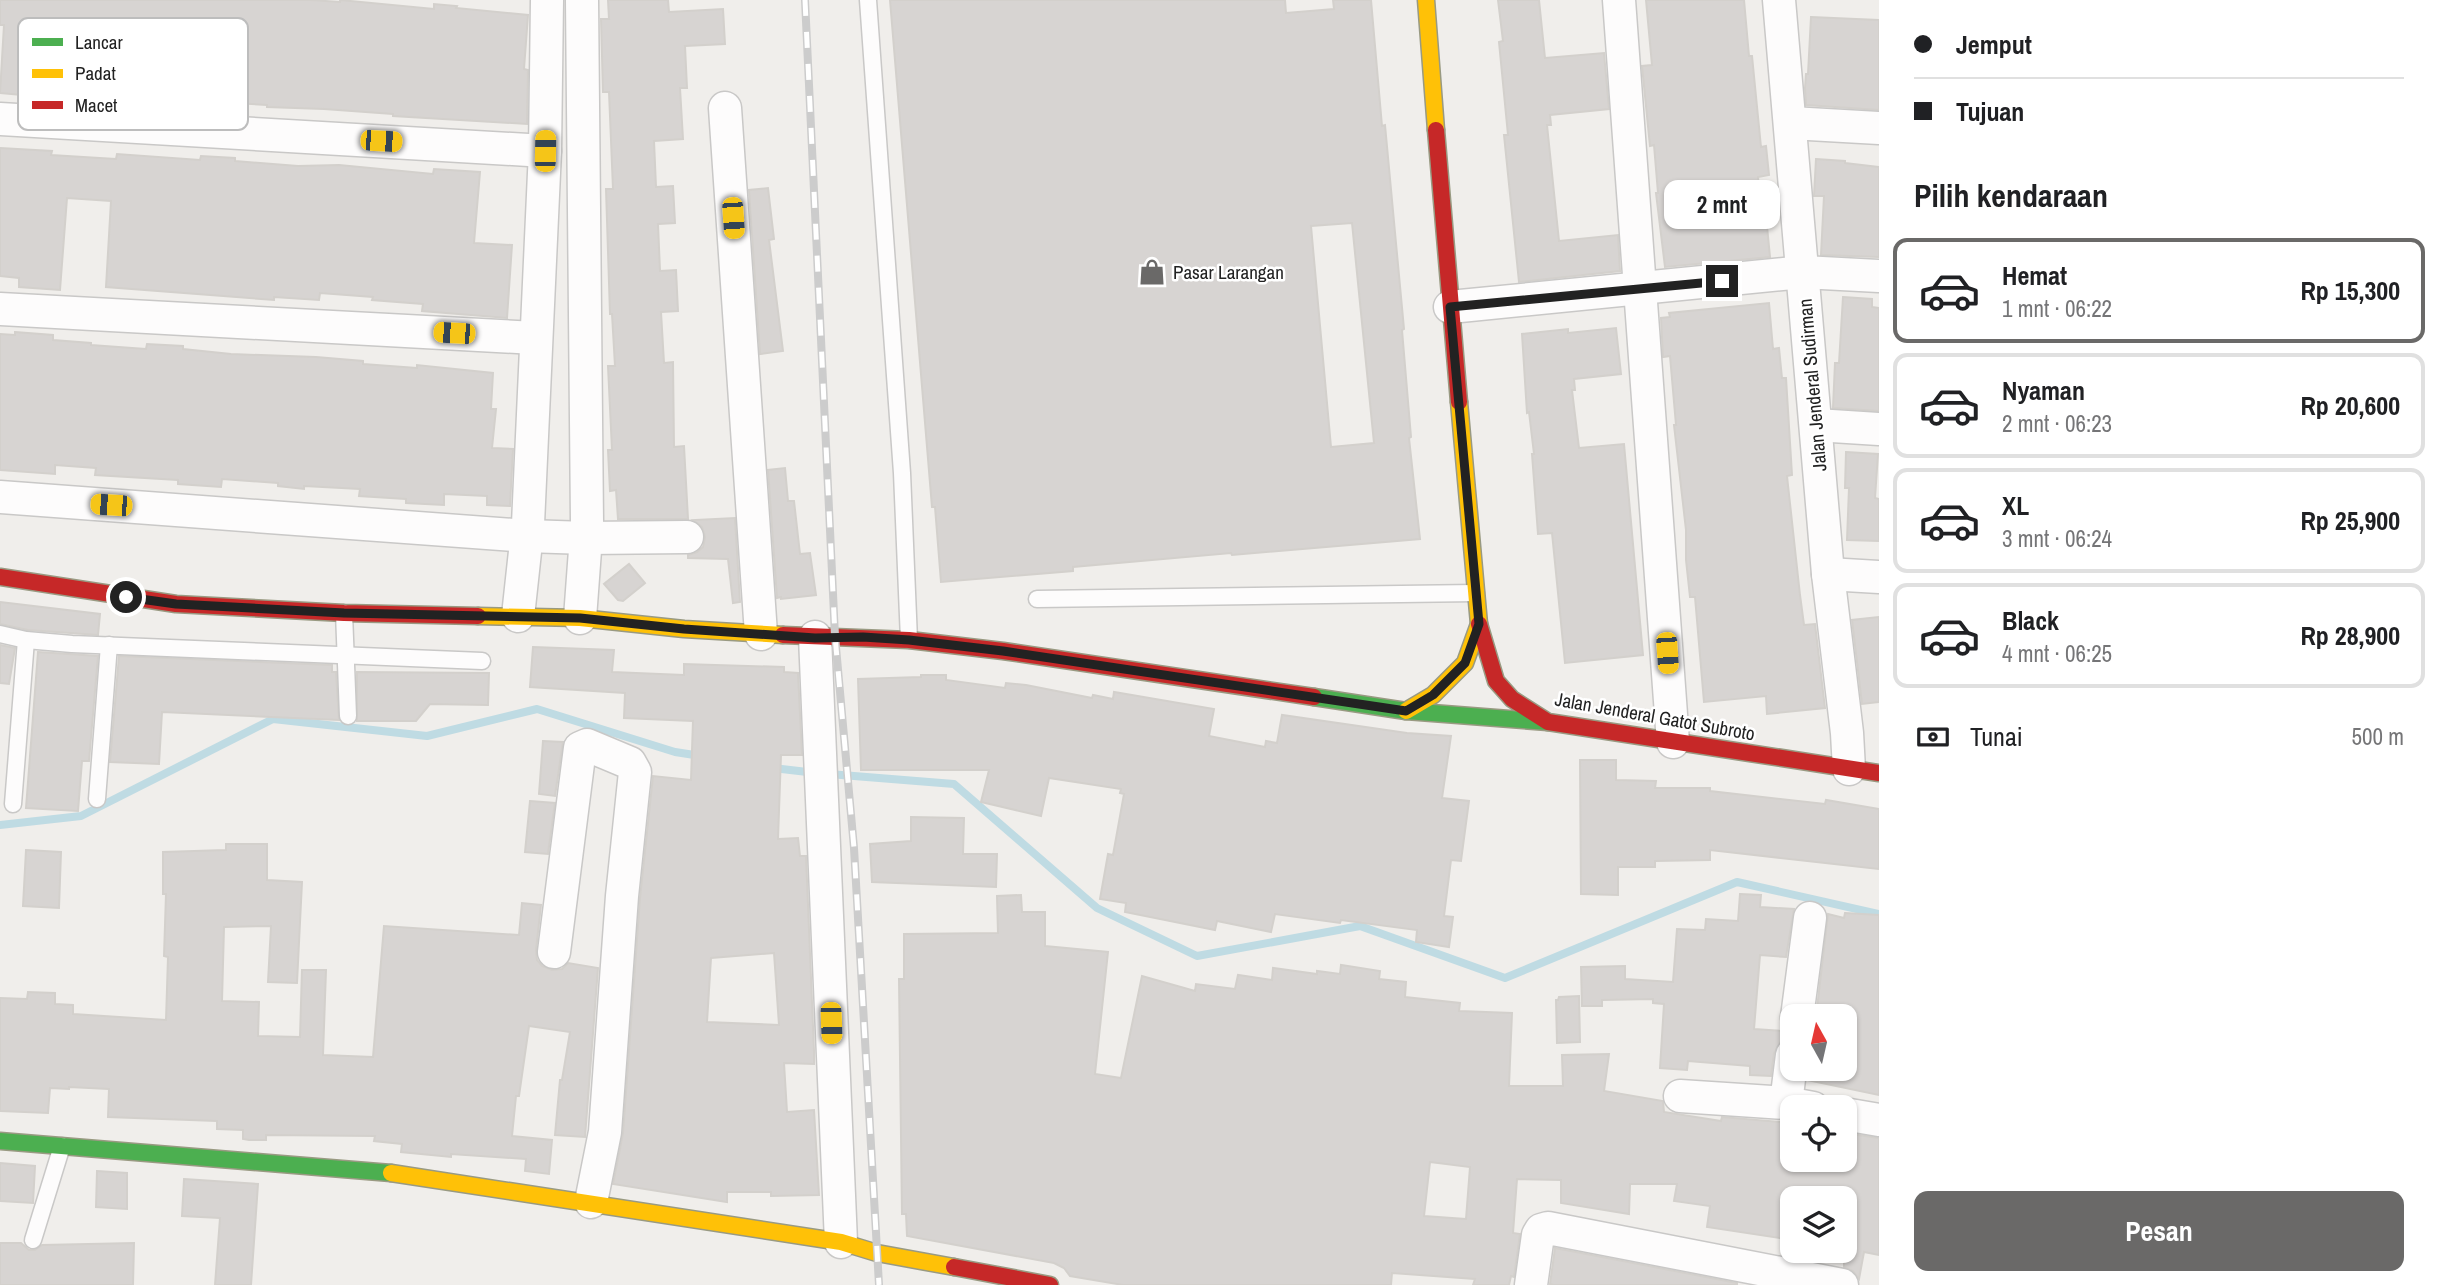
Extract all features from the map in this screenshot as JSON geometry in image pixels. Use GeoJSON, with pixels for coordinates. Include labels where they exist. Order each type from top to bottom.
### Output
{"type":"FeatureCollection","features":[{"type":"Feature","properties":{"kind":"main road"},"geometry":{"type":"LineString","coordinates":[[1406,711],[1433,695],[1465,663],[1479,624],[1426,0]]}},
{"type":"Feature","properties":{"kind":"main road"},"geometry":{"type":"LineString","coordinates":[[0,577],[176,604],[344,613],[580,618],[684,629],[815,638],[909,640],[1003,651],[1406,711],[1548,722]]}},
{"type":"Feature","properties":{"kind":"main road","name":"Jalan Jenderal Gatot Subroto"},"geometry":{"type":"LineString","coordinates":[[1479,624],[1496,681],[1512,699],[1548,722],[1864,771]]}},
{"type":"Feature","properties":{"kind":"main road"},"geometry":{"type":"LineString","coordinates":[[0,1142],[411,1175],[841,1242],[877,1253],[1050,1285]]}},
{"type":"Feature","properties":{"kind":"street"},"geometry":{"type":"LineString","coordinates":[[518,616],[526,536],[545,151],[547,0]]}},
{"type":"Feature","properties":{"kind":"street"},"geometry":{"type":"LineString","coordinates":[[580,618],[587,538],[582,0]]}},
{"type":"Feature","properties":{"kind":"street"},"geometry":{"type":"LineString","coordinates":[[1619,0],[1672,742]]}},
{"type":"Feature","properties":{"kind":"street","name":"Jalan Jenderal Sudirman"},"geometry":{"type":"LineString","coordinates":[[1779,0],[1828,574],[1847,733],[1864,771]]}},
{"type":"Feature","properties":{"kind":"street"},"geometry":{"type":"LineString","coordinates":[[725,108],[761,634]]}},
{"type":"Feature","properties":{"kind":"street"},"geometry":{"type":"LineString","coordinates":[[0,119],[18,120]]}},
{"type":"Feature","properties":{"kind":"street"},"geometry":{"type":"LineString","coordinates":[[1791,123],[1879,128]]}},
{"type":"Feature","properties":{"kind":"street"},"geometry":{"type":"LineString","coordinates":[[187,130],[545,151]]}},
{"type":"Feature","properties":{"kind":"street"},"geometry":{"type":"LineString","coordinates":[[538,267],[584,271]]}},
{"type":"Feature","properties":{"kind":"street"},"geometry":{"type":"LineString","coordinates":[[1450,307],[1803,272],[1879,276]]}},
{"type":"Feature","properties":{"kind":"street"},"geometry":{"type":"LineString","coordinates":[[0,309],[535,338]]}},
{"type":"Feature","properties":{"kind":"street"},"geometry":{"type":"LineString","coordinates":[[1816,425],[1879,429]]}},
{"type":"Feature","properties":{"kind":"street"},"geometry":{"type":"LineString","coordinates":[[0,497],[526,536],[687,537]]}},
{"type":"Feature","properties":{"kind":"street"},"geometry":{"type":"LineString","coordinates":[[1828,574],[1879,577]]}},
{"type":"Feature","properties":{"kind":"street"},"geometry":{"type":"LineString","coordinates":[[815,638],[841,1242]]}},
{"type":"Feature","properties":{"kind":"street"},"geometry":{"type":"LineString","coordinates":[[554,952],[580,748],[587,745],[630,762],[635,772],[622,896],[605,1132],[591,1202]]}},
{"type":"Feature","properties":{"kind":"street"},"geometry":{"type":"LineString","coordinates":[[1799,1004],[1810,918]]}},
{"type":"Feature","properties":{"kind":"street"},"geometry":{"type":"LineString","coordinates":[[1680,1096],[1780,1104]]}},
{"type":"Feature","properties":{"kind":"street"},"geometry":{"type":"LineString","coordinates":[[1857,1116],[1879,1120]]}},
{"type":"Feature","properties":{"kind":"street"},"geometry":{"type":"LineString","coordinates":[[1531,1285],[1538,1235],[1541,1230],[1548,1228],[1718,1273],[1842,1285]]}},
{"type":"Feature","properties":{"kind":"lane"},"geometry":{"type":"LineString","coordinates":[[868,0],[902,473],[909,640]]}},
{"type":"Feature","properties":{"kind":"lane"},"geometry":{"type":"LineString","coordinates":[[1037,598],[1476,593]]}},
{"type":"Feature","properties":{"kind":"lane"},"geometry":{"type":"LineString","coordinates":[[344,613],[348,716]]}},
{"type":"Feature","properties":{"kind":"lane"},"geometry":{"type":"LineString","coordinates":[[0,634],[26,640],[109,645],[482,661]]}},
{"type":"Feature","properties":{"kind":"lane"},"geometry":{"type":"LineString","coordinates":[[13,804],[26,640]]}},
{"type":"Feature","properties":{"kind":"lane"},"geometry":{"type":"LineString","coordinates":[[97,799],[109,645]]}},
{"type":"Feature","properties":{"kind":"lane"},"geometry":{"type":"LineString","coordinates":[[33,1240],[62,1146]]}},
{"type":"Feature","properties":{"kind":"building"},"geometry":{"type":"Polygon","coordinates":[[[0,0],[340,0],[434,9],[434,4],[528,15],[524,69],[528,70],[527,124],[248,104],[248,18],[18,18],[18,95],[0,93],[4,25],[0,25],[0,0]]]}},
{"type":"Feature","properties":{"kind":"building"},"geometry":{"type":"Polygon","coordinates":[[[608,0],[668,0],[669,12],[723,9],[725,44],[685,46],[687,88],[680,88],[683,139],[654,141],[656,187],[673,186],[675,223],[658,224],[660,271],[676,270],[678,311],[661,312],[664,363],[673,362],[674,447],[684,446],[688,519],[618,519],[616,490],[610,491],[608,450],[612,450],[608,366],[615,366],[610,314],[606,189],[613,189],[609,92],[603,92],[601,19],[609,19],[608,0]]]}},
{"type":"Feature","properties":{"kind":"building","name":"Pasar Larangan"},"geometry":{"type":"Polygon","coordinates":[[[890,0],[1285,0],[1286,13],[1334,9],[1333,0],[1371,0],[1404,329],[1409,438],[1420,539],[1073,567],[1073,571],[941,582],[935,507],[932,507],[890,0]],[[1352,223],[1311,226],[1331,447],[1374,443],[1352,223]]]}},
{"type":"Feature","properties":{"kind":"building"},"geometry":{"type":"Polygon","coordinates":[[[1498,0],[1539,0],[1545,58],[1604,53],[1609,109],[1550,115],[1551,125],[1547,125],[1559,241],[1618,235],[1620,271],[1519,282],[1504,135],[1508,135],[1499,42],[1503,41],[1498,0]]]}},
{"type":"Feature","properties":{"kind":"building"},"geometry":{"type":"Polygon","coordinates":[[[1646,0],[1744,0],[1761,147],[1766,146],[1769,175],[1758,177],[1763,227],[1767,226],[1770,257],[1665,267],[1656,193],[1654,145],[1650,146],[1642,66],[1652,65],[1646,0]]]}},
{"type":"Feature","properties":{"kind":"building"},"geometry":{"type":"Polygon","coordinates":[[[1811,17],[1879,20],[1879,110],[1806,105],[1811,17]]]}},
{"type":"Feature","properties":{"kind":"building"},"geometry":{"type":"Polygon","coordinates":[[[0,148],[52,151],[51,155],[116,159],[117,154],[200,160],[201,156],[298,166],[339,165],[433,174],[434,169],[480,172],[474,243],[512,245],[507,318],[422,311],[423,304],[372,300],[373,297],[320,293],[319,300],[274,297],[274,300],[106,287],[111,201],[67,198],[60,290],[19,287],[19,278],[0,276],[0,148]]]}},
{"type":"Feature","properties":{"kind":"building"},"geometry":{"type":"Polygon","coordinates":[[[1816,159],[1879,167],[1879,257],[1821,255],[1824,196],[1814,196],[1816,159]]]}},
{"type":"Feature","properties":{"kind":"building"},"geometry":{"type":"Polygon","coordinates":[[[768,188],[774,239],[769,240],[783,351],[760,354],[749,190],[768,188]]]}},
{"type":"Feature","properties":{"kind":"building"},"geometry":{"type":"Polygon","coordinates":[[[1843,297],[1872,299],[1872,307],[1879,308],[1879,411],[1833,408],[1843,297]]]}},
{"type":"Feature","properties":{"kind":"building"},"geometry":{"type":"Polygon","coordinates":[[[1769,303],[1773,349],[1779,348],[1782,378],[1786,378],[1792,475],[1787,476],[1804,625],[1815,624],[1825,708],[1767,714],[1766,696],[1704,702],[1695,597],[1690,597],[1686,560],[1686,530],[1674,425],[1670,356],[1663,357],[1661,318],[1670,317],[1669,313],[1769,303]]]}},
{"type":"Feature","properties":{"kind":"building"},"geometry":{"type":"Polygon","coordinates":[[[1616,328],[1621,374],[1574,379],[1575,390],[1572,390],[1579,448],[1624,444],[1643,655],[1565,663],[1552,533],[1538,534],[1534,454],[1529,412],[1527,413],[1522,334],[1616,328]]]}},
{"type":"Feature","properties":{"kind":"building"},"geometry":{"type":"Polygon","coordinates":[[[15,332],[53,335],[53,340],[91,345],[146,349],[147,344],[183,346],[183,349],[231,354],[316,357],[363,361],[363,364],[417,368],[417,365],[493,373],[491,409],[496,409],[492,448],[513,449],[510,506],[487,505],[487,496],[444,494],[444,505],[406,503],[406,499],[359,496],[360,489],[304,486],[304,489],[278,486],[278,483],[222,479],[221,487],[178,484],[178,480],[95,475],[96,468],[55,465],[55,474],[0,470],[0,334],[15,335],[15,332]]]}},
{"type":"Feature","properties":{"kind":"building"},"geometry":{"type":"Polygon","coordinates":[[[1846,452],[1878,454],[1875,498],[1879,499],[1879,541],[1847,540],[1849,488],[1845,488],[1846,452]]]}},
{"type":"Feature","properties":{"kind":"building"},"geometry":{"type":"Polygon","coordinates":[[[785,468],[788,501],[794,501],[800,554],[810,553],[816,595],[781,599],[777,598],[768,470],[785,468]]]}},
{"type":"Feature","properties":{"kind":"building"},"geometry":{"type":"Polygon","coordinates":[[[735,518],[740,602],[733,603],[728,559],[688,558],[688,555],[703,547],[705,537],[702,527],[693,520],[735,518]]]}},
{"type":"Feature","properties":{"kind":"building"},"geometry":{"type":"Polygon","coordinates":[[[629,564],[645,583],[623,601],[618,600],[604,584],[629,564]]]}},
{"type":"Feature","properties":{"kind":"building"},"geometry":{"type":"Polygon","coordinates":[[[0,602],[100,614],[98,635],[28,630],[0,624],[0,602]]]}},
{"type":"Feature","properties":{"kind":"building"},"geometry":{"type":"Polygon","coordinates":[[[1879,617],[1879,702],[1862,704],[1852,620],[1879,617]]]}},
{"type":"Feature","properties":{"kind":"building"},"geometry":{"type":"Polygon","coordinates":[[[0,645],[15,648],[9,684],[0,683],[0,645]]]}},
{"type":"Feature","properties":{"kind":"building"},"geometry":{"type":"Polygon","coordinates":[[[533,647],[614,650],[612,672],[684,675],[684,664],[784,667],[784,672],[798,673],[802,755],[781,755],[778,839],[798,838],[800,856],[806,856],[814,1064],[784,1063],[787,1112],[814,1110],[819,1195],[771,1196],[771,1192],[727,1192],[727,1202],[613,1184],[623,1133],[640,898],[653,776],[691,780],[693,721],[624,718],[625,693],[530,687],[533,647]],[[774,953],[711,958],[707,1022],[779,1025],[774,953]]]}},
{"type":"Feature","properties":{"kind":"building"},"geometry":{"type":"Polygon","coordinates":[[[38,652],[98,656],[89,761],[82,761],[78,811],[26,808],[38,652]]]}},
{"type":"Feature","properties":{"kind":"building"},"geometry":{"type":"Polygon","coordinates":[[[119,656],[332,665],[332,672],[336,672],[339,720],[162,712],[159,764],[110,762],[119,656]]]}},
{"type":"Feature","properties":{"kind":"building"},"geometry":{"type":"Polygon","coordinates":[[[357,672],[489,673],[488,705],[430,704],[416,721],[357,721],[357,672]]]}},
{"type":"Feature","properties":{"kind":"building"},"geometry":{"type":"Polygon","coordinates":[[[946,675],[946,680],[1005,688],[1006,683],[1026,685],[1092,698],[1093,695],[1113,699],[1114,692],[1214,709],[1209,736],[1265,747],[1266,741],[1277,743],[1282,715],[1407,733],[1451,736],[1442,798],[1469,801],[1461,861],[1451,860],[1444,916],[1453,917],[1449,947],[1416,942],[1417,930],[1341,920],[1340,923],[1275,914],[1271,932],[1217,921],[1215,930],[1125,912],[1126,903],[1100,899],[1108,854],[1113,855],[1124,794],[1120,793],[1121,789],[1049,778],[1041,816],[981,802],[989,770],[861,770],[858,679],[946,675]]]}},
{"type":"Feature","properties":{"kind":"building"},"geometry":{"type":"Polygon","coordinates":[[[543,741],[563,742],[555,796],[539,794],[543,741]]]}},
{"type":"Feature","properties":{"kind":"building"},"geometry":{"type":"Polygon","coordinates":[[[1580,760],[1616,760],[1616,780],[1656,781],[1655,788],[1710,788],[1710,791],[1825,804],[1826,800],[1879,809],[1879,869],[1710,850],[1710,860],[1655,861],[1655,867],[1618,867],[1618,895],[1581,894],[1580,760]]]}},
{"type":"Feature","properties":{"kind":"building"},"geometry":{"type":"Polygon","coordinates":[[[530,801],[555,803],[548,854],[525,852],[530,801]]]}},
{"type":"Feature","properties":{"kind":"building"},"geometry":{"type":"Polygon","coordinates":[[[911,817],[964,818],[963,854],[997,854],[996,887],[872,882],[870,844],[911,841],[911,817]]]}},
{"type":"Feature","properties":{"kind":"building"},"geometry":{"type":"Polygon","coordinates":[[[226,844],[267,844],[267,880],[302,882],[297,983],[268,982],[271,926],[224,927],[222,1001],[259,1002],[258,1036],[300,1037],[302,970],[326,970],[323,1055],[373,1057],[384,926],[519,935],[522,903],[541,905],[536,950],[537,960],[542,966],[552,970],[562,969],[568,963],[598,968],[585,1137],[555,1135],[560,1080],[570,1032],[529,1026],[519,1096],[516,1096],[512,1136],[552,1140],[549,1174],[525,1171],[526,1159],[451,1154],[451,1157],[401,1152],[402,1144],[374,1141],[375,1136],[266,1135],[266,1140],[249,1140],[243,1139],[243,1130],[217,1129],[217,1121],[108,1117],[109,1089],[50,1088],[48,1113],[0,1111],[0,998],[27,999],[28,992],[55,993],[55,1004],[73,1005],[73,1014],[166,1020],[168,957],[164,956],[166,894],[163,894],[163,852],[226,850],[226,844]]]}},
{"type":"Feature","properties":{"kind":"building"},"geometry":{"type":"Polygon","coordinates":[[[26,850],[61,852],[59,908],[23,906],[26,850]]]}},
{"type":"Feature","properties":{"kind":"building"},"geometry":{"type":"Polygon","coordinates":[[[1740,894],[1761,895],[1760,907],[1794,909],[1786,957],[1760,955],[1754,1029],[1780,1031],[1780,1043],[1774,1053],[1771,1076],[1750,1075],[1750,1066],[1688,1061],[1687,1070],[1660,1068],[1664,1004],[1653,1003],[1653,999],[1602,1000],[1602,1006],[1582,1006],[1581,967],[1625,966],[1625,979],[1673,982],[1677,929],[1705,930],[1706,919],[1738,921],[1740,894]]]}},
{"type":"Feature","properties":{"kind":"building"},"geometry":{"type":"Polygon","coordinates":[[[1021,895],[1022,912],[1045,912],[1045,946],[1108,952],[1095,1074],[1121,1078],[1142,976],[1195,991],[1196,984],[1235,989],[1238,975],[1272,980],[1273,968],[1340,974],[1341,965],[1380,971],[1379,979],[1406,982],[1405,997],[1460,1003],[1459,1011],[1512,1013],[1509,1086],[1563,1086],[1562,1055],[1609,1054],[1604,1091],[1663,1101],[1664,1112],[1721,1121],[1722,1117],[1780,1122],[1780,1172],[1857,1172],[1857,1135],[1879,1138],[1879,1255],[1864,1252],[1859,1279],[1853,1271],[1844,1267],[1844,1263],[1857,1263],[1857,1186],[1780,1186],[1780,1238],[1707,1227],[1710,1206],[1674,1201],[1677,1184],[1630,1184],[1629,1214],[1561,1203],[1561,1180],[1517,1179],[1513,1233],[1520,1234],[1514,1277],[1511,1276],[1509,1285],[1473,1285],[1475,1279],[1392,1273],[1391,1285],[1123,1285],[1070,1276],[1064,1268],[1054,1263],[907,1236],[906,1214],[902,1214],[899,979],[904,979],[904,934],[998,933],[997,896],[1021,895]],[[1430,1162],[1424,1216],[1466,1219],[1470,1167],[1430,1162]]]}},
{"type":"Feature","properties":{"kind":"building"},"geometry":{"type":"Polygon","coordinates":[[[1845,913],[1879,915],[1879,1095],[1817,1082],[1857,1082],[1857,1004],[1818,1004],[1828,914],[1844,918],[1845,913]]]}},
{"type":"Feature","properties":{"kind":"building"},"geometry":{"type":"Polygon","coordinates":[[[1579,996],[1580,1042],[1557,1043],[1556,1000],[1559,997],[1579,996]]]}},
{"type":"Feature","properties":{"kind":"building"},"geometry":{"type":"Polygon","coordinates":[[[0,1163],[35,1166],[33,1203],[0,1201],[0,1163]]]}},
{"type":"Feature","properties":{"kind":"building"},"geometry":{"type":"Polygon","coordinates":[[[97,1171],[127,1173],[127,1209],[96,1207],[97,1171]]]}},
{"type":"Feature","properties":{"kind":"building"},"geometry":{"type":"Polygon","coordinates":[[[184,1179],[258,1184],[251,1285],[215,1285],[220,1218],[182,1216],[184,1179]]]}},
{"type":"Feature","properties":{"kind":"building"},"geometry":{"type":"Polygon","coordinates":[[[0,1243],[21,1243],[29,1250],[35,1250],[42,1245],[134,1243],[133,1285],[0,1285],[0,1243]]]}},
{"type":"Feature","properties":{"kind":"building"},"geometry":{"type":"Polygon","coordinates":[[[1555,1248],[1737,1285],[1554,1285],[1550,1284],[1555,1248]]]}},
{"type":"Feature","properties":{"kind":"waterway"},"geometry":{"type":"LineString","coordinates":[[0,825],[81,816],[273,719],[427,736],[537,709],[675,752],[701,756]]}},
{"type":"Feature","properties":{"kind":"waterway"},"geometry":{"type":"LineString","coordinates":[[773,768],[816,773]]}},
{"type":"Feature","properties":{"kind":"waterway"},"geometry":{"type":"LineString","coordinates":[[829,774],[954,784],[1097,908],[1197,956],[1360,926],[1505,978],[1737,882],[1879,914]]}},
{"type":"Feature","properties":{"kind":"railway"},"geometry":{"type":"LineString","coordinates":[[805,0],[835,636],[854,848],[879,1285]]}},
{"type":"Feature","properties":{"kind":"traffic: fast"},"geometry":{"type":"LineString","coordinates":[[1314,697],[1406,711],[1548,722]]}},
{"type":"Feature","properties":{"kind":"traffic: fast"},"geometry":{"type":"LineString","coordinates":[[0,1141],[391,1173]]}},
{"type":"Feature","properties":{"kind":"traffic: slow"},"geometry":{"type":"LineString","coordinates":[[1426,0],[1436,130]]}},
{"type":"Feature","properties":{"kind":"traffic: slow"},"geometry":{"type":"LineString","coordinates":[[1406,711],[1433,695],[1465,663],[1479,624],[1459,402]]}},
{"type":"Feature","properties":{"kind":"traffic: slow"},"geometry":{"type":"LineString","coordinates":[[478,616],[580,618],[684,629],[783,635]]}},
{"type":"Feature","properties":{"kind":"traffic: slow"},"geometry":{"type":"LineString","coordinates":[[391,1173],[841,1242],[877,1253],[954,1267]]}},
{"type":"Feature","properties":{"kind":"traffic: jam"},"geometry":{"type":"LineString","coordinates":[[1436,130],[1459,402]]}},
{"type":"Feature","properties":{"kind":"traffic: jam"},"geometry":{"type":"LineString","coordinates":[[0,577],[176,604],[344,613],[478,616]]}},
{"type":"Feature","properties":{"kind":"traffic: jam"},"geometry":{"type":"LineString","coordinates":[[1479,624],[1496,681],[1512,699],[1548,722],[1879,773]]}},
{"type":"Feature","properties":{"kind":"traffic: jam"},"geometry":{"type":"LineString","coordinates":[[783,635],[909,640],[1003,651],[1314,697]]}},
{"type":"Feature","properties":{"kind":"traffic: jam"},"geometry":{"type":"LineString","coordinates":[[954,1267],[1050,1285]]}},
{"type":"Feature","properties":{"kind":"place","name":"Pasar Larangan"},"geometry":{"type":"Point","coordinates":[1152,272]}},
{"type":"Feature","properties":{"kind":"route"},"geometry":{"type":"LineString","coordinates":[[126,597],[176,604],[344,613],[580,618],[684,629],[815,638],[835,636],[909,640],[1003,651],[1406,711],[1433,695],[1465,663],[1479,624],[1450,307],[1722,281]]}}]}
